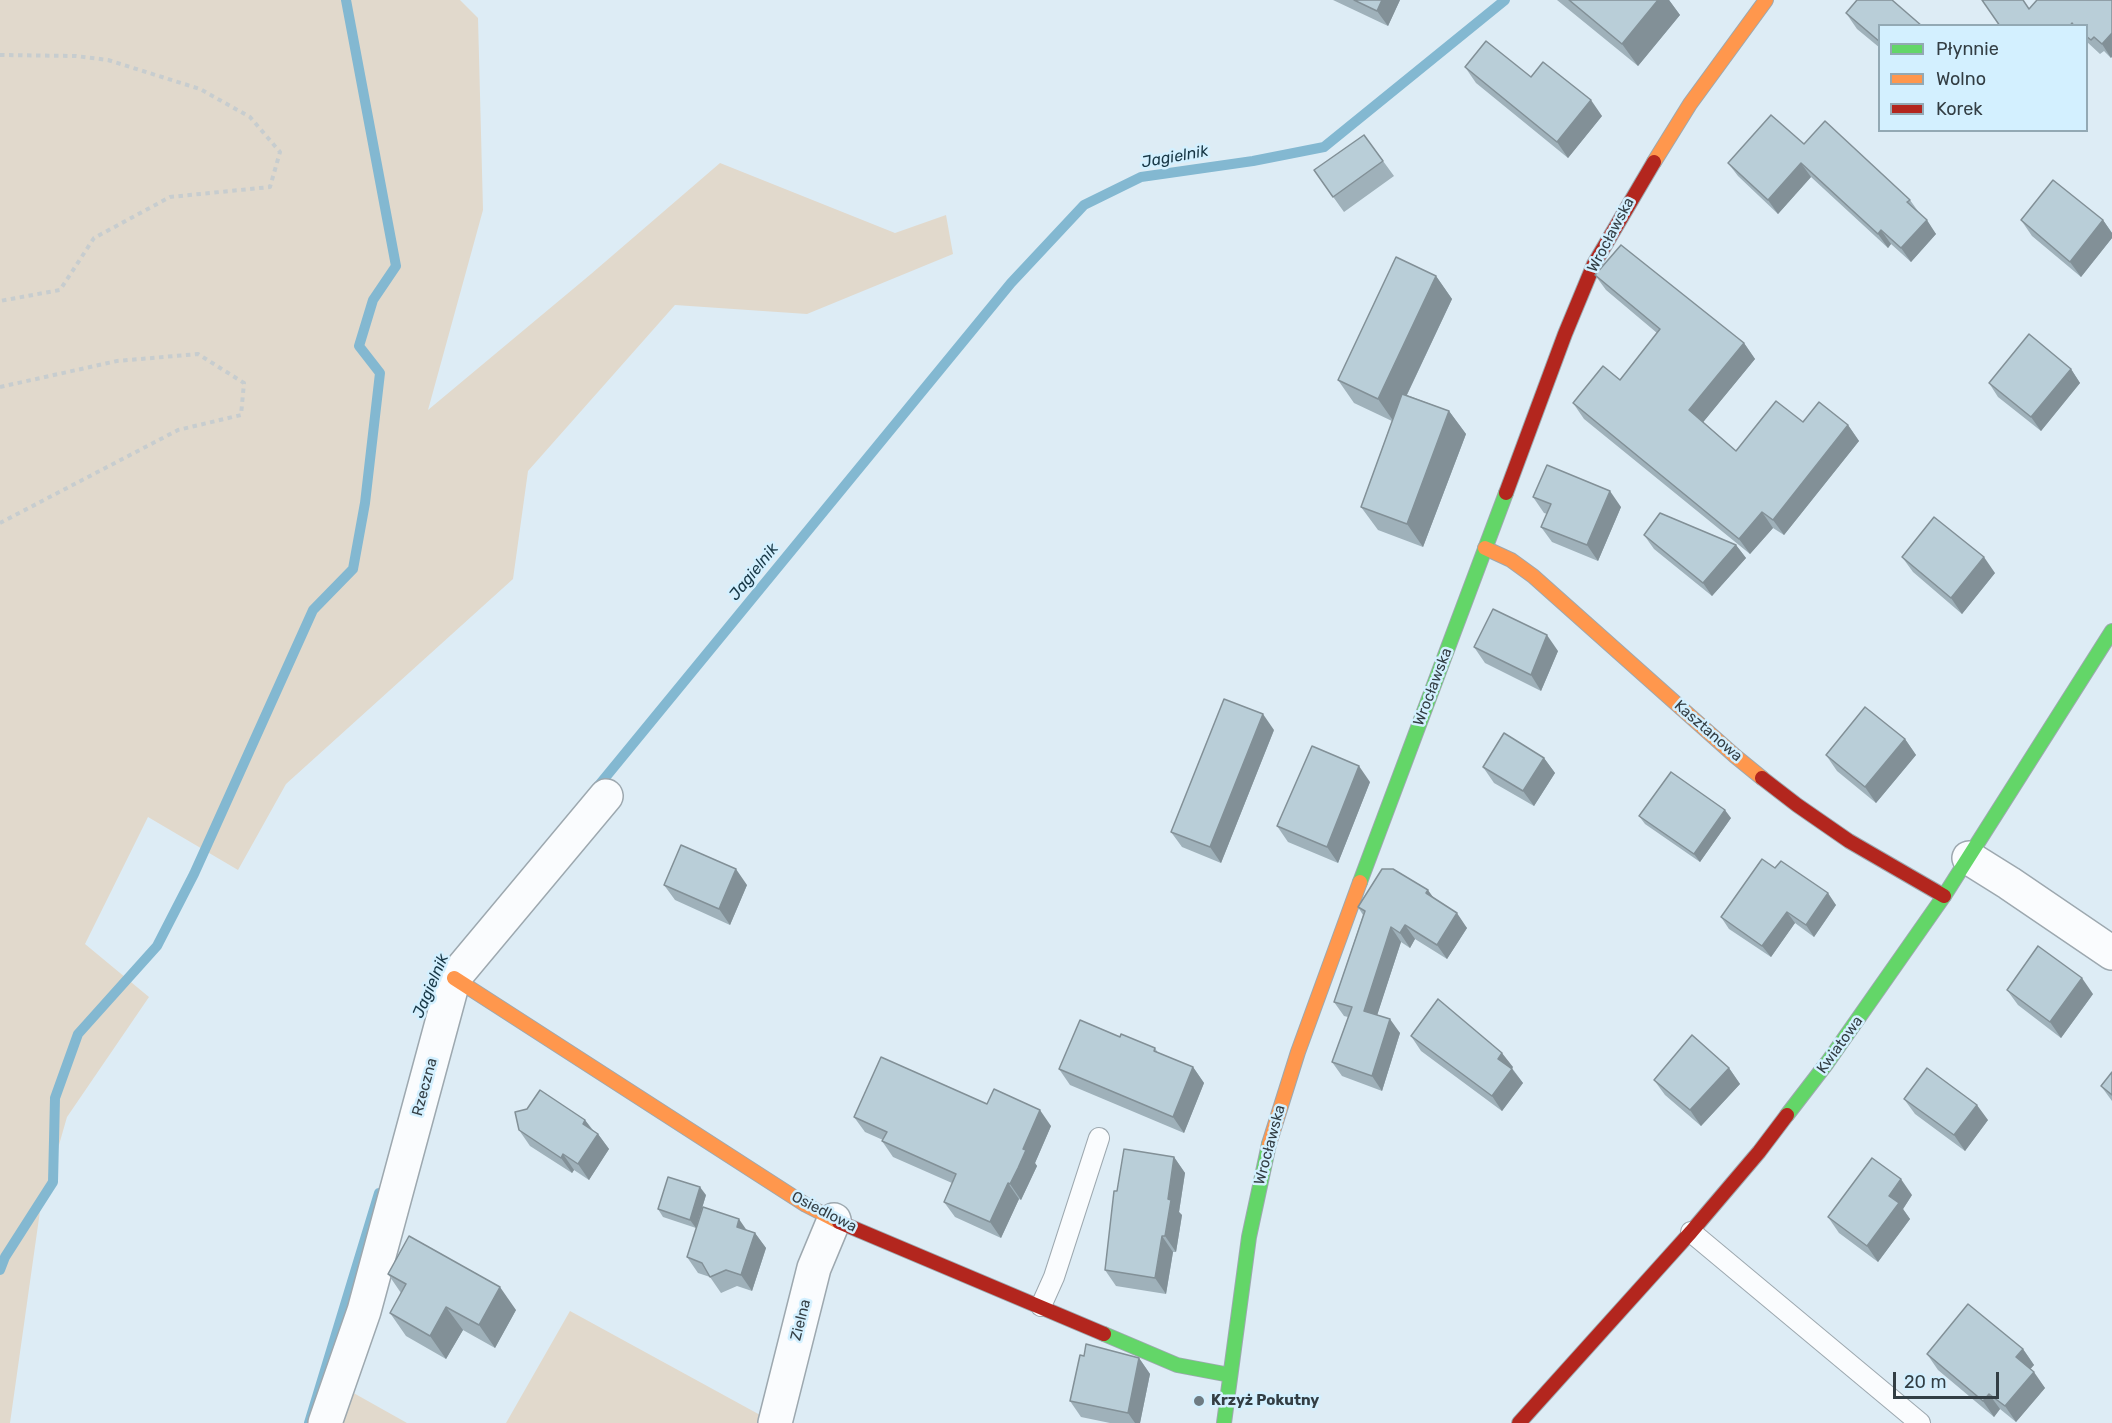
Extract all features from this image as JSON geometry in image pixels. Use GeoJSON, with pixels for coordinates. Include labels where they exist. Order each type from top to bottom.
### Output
{"type":"FeatureCollection","features":[{"type":"Feature","properties":{"kind":"street","name":"Wrocławska"},"geometry":{"type":"LineString","coordinates":[[1224,1423],[1249,1238],[1271,1133],[1338,940],[1564,334],[1594,264],[1627,205],[1690,104],[1766,0]]}},
{"type":"Feature","properties":{"kind":"street","name":"Kasztanowa"},"geometry":{"type":"LineString","coordinates":[[1485,548],[1511,560],[1533,576],[1735,756],[1797,805],[1849,841],[1944,896]]}},
{"type":"Feature","properties":{"kind":"street","name":"Kwiatowa"},"geometry":{"type":"LineString","coordinates":[[1519,1423],[1691,1232],[1759,1152],[1827,1063],[1944,896],[2112,631]]}},
{"type":"Feature","properties":{"kind":"street","name":"Rzeczna"},"geometry":{"type":"LineString","coordinates":[[325,1423],[364,1311],[454,978],[606,796]]}},
{"type":"Feature","properties":{"kind":"street"},"geometry":{"type":"LineString","coordinates":[[1969,858],[2112,953]]}},
{"type":"Feature","properties":{"kind":"street","name":"Osiedlowa"},"geometry":{"type":"LineString","coordinates":[[454,978],[806,1205],[834,1220],[1177,1365],[1230,1375]]}},
{"type":"Feature","properties":{"kind":"street","name":"Zielna"},"geometry":{"type":"LineString","coordinates":[[775,1423],[814,1268],[834,1220]]}},
{"type":"Feature","properties":{"kind":"lane"},"geometry":{"type":"LineString","coordinates":[[1041,1306],[1053,1277],[1099,1138]]}},
{"type":"Feature","properties":{"kind":"lane"},"geometry":{"type":"LineString","coordinates":[[1691,1232],[1920,1423]]}},
{"type":"Feature","properties":{"kind":"path"},"geometry":{"type":"LineString","coordinates":[[0,55],[76,56],[108,60],[200,89],[250,117],[280,152],[270,187],[170,197],[94,238],[60,290],[0,301]]}},
{"type":"Feature","properties":{"kind":"path"},"geometry":{"type":"LineString","coordinates":[[0,387],[117,361],[198,354],[244,383],[241,415],[178,430],[0,523]]}},
{"type":"Feature","properties":{"kind":"shaded area"},"geometry":{"type":"Polygon","coordinates":[[[0,0],[460,0],[478,18],[483,210],[428,410],[720,163],[895,233],[946,215],[953,254],[807,314],[675,305],[528,471],[513,579],[286,784],[238,870],[148,817],[85,944],[149,997],[67,1117],[40,1211],[10,1423],[0,1423],[0,0]]]}},
{"type":"Feature","properties":{"kind":"shaded area"},"geometry":{"type":"Polygon","coordinates":[[[570,1311],[762,1416],[761,1423],[506,1423],[570,1311]]]}},
{"type":"Feature","properties":{"kind":"shaded area"},"geometry":{"type":"Polygon","coordinates":[[[350,1391],[407,1423],[340,1423],[350,1391]]]}},
{"type":"Feature","properties":{"kind":"building"},"geometry":{"type":"Polygon","coordinates":[[[1354,0],[1382,0],[1377,11],[1354,0]]]}},
{"type":"Feature","properties":{"kind":"building"},"geometry":{"type":"Polygon","coordinates":[[[1569,0],[1658,0],[1622,44],[1569,0]]]}},
{"type":"Feature","properties":{"kind":"building"},"geometry":{"type":"Polygon","coordinates":[[[1857,0],[1892,0],[1920,24],[1878,24],[1878,40],[1846,13],[1857,0]]]}},
{"type":"Feature","properties":{"kind":"building"},"geometry":{"type":"Polygon","coordinates":[[[1982,0],[2023,0],[2029,9],[2037,0],[2112,0],[2112,33],[2102,44],[2094,37],[2091,40],[2088,38],[2088,24],[1999,24],[1982,0]]]}},
{"type":"Feature","properties":{"kind":"building"},"geometry":{"type":"Polygon","coordinates":[[[1486,41],[1531,77],[1543,62],[1591,100],[1557,142],[1465,67],[1486,41]]]}},
{"type":"Feature","properties":{"kind":"building"},"geometry":{"type":"Polygon","coordinates":[[[1771,115],[1804,144],[1825,121],[1910,200],[1907,202],[1927,220],[1901,248],[1881,230],[1878,234],[1801,163],[1768,200],[1728,163],[1771,115]]]}},
{"type":"Feature","properties":{"kind":"building"},"geometry":{"type":"Polygon","coordinates":[[[1364,135],[1383,161],[1333,197],[1314,170],[1364,135]]]}},
{"type":"Feature","properties":{"kind":"building"},"geometry":{"type":"Polygon","coordinates":[[[2053,180],[2103,220],[2070,262],[2021,220],[2053,180]]]}},
{"type":"Feature","properties":{"kind":"building"},"geometry":{"type":"Polygon","coordinates":[[[1621,245],[1744,343],[1689,410],[1736,451],[1776,401],[1803,422],[1819,402],[1848,425],[1773,520],[1762,512],[1739,539],[1573,403],[1603,366],[1620,380],[1660,329],[1595,275],[1621,245]]]}},
{"type":"Feature","properties":{"kind":"building"},"geometry":{"type":"Polygon","coordinates":[[[1396,257],[1436,276],[1378,399],[1338,380],[1396,257]]]}},
{"type":"Feature","properties":{"kind":"building"},"geometry":{"type":"Polygon","coordinates":[[[2029,334],[2071,369],[2031,417],[1989,383],[2029,334]]]}},
{"type":"Feature","properties":{"kind":"building"},"geometry":{"type":"Polygon","coordinates":[[[1402,394],[1449,411],[1407,524],[1361,507],[1402,394]]]}},
{"type":"Feature","properties":{"kind":"building"},"geometry":{"type":"Polygon","coordinates":[[[1547,465],[1610,491],[1587,545],[1541,527],[1551,504],[1533,497],[1547,465]]]}},
{"type":"Feature","properties":{"kind":"building"},"geometry":{"type":"Polygon","coordinates":[[[1660,513],[1736,545],[1703,583],[1644,535],[1660,513]]]}},
{"type":"Feature","properties":{"kind":"building"},"geometry":{"type":"Polygon","coordinates":[[[1934,517],[1984,557],[1951,598],[1902,557],[1934,517]]]}},
{"type":"Feature","properties":{"kind":"building"},"geometry":{"type":"Polygon","coordinates":[[[1493,609],[1547,635],[1531,675],[1474,647],[1493,609]]]}},
{"type":"Feature","properties":{"kind":"building"},"geometry":{"type":"Polygon","coordinates":[[[1224,699],[1263,714],[1210,847],[1171,832],[1224,699]]]}},
{"type":"Feature","properties":{"kind":"building"},"geometry":{"type":"Polygon","coordinates":[[[1865,707],[1905,739],[1865,787],[1826,755],[1865,707]]]}},
{"type":"Feature","properties":{"kind":"building"},"geometry":{"type":"Polygon","coordinates":[[[1504,733],[1544,758],[1523,791],[1483,767],[1504,733]]]}},
{"type":"Feature","properties":{"kind":"building"},"geometry":{"type":"Polygon","coordinates":[[[1312,746],[1359,766],[1327,847],[1277,826],[1312,746]]]}},
{"type":"Feature","properties":{"kind":"building"},"geometry":{"type":"Polygon","coordinates":[[[1671,772],[1725,810],[1694,854],[1639,816],[1671,772]]]}},
{"type":"Feature","properties":{"kind":"building"},"geometry":{"type":"Polygon","coordinates":[[[681,845],[736,869],[719,909],[664,885],[681,845]]]}},
{"type":"Feature","properties":{"kind":"building"},"geometry":{"type":"Polygon","coordinates":[[[1762,859],[1775,868],[1781,861],[1828,893],[1806,925],[1787,912],[1762,946],[1721,917],[1762,859]]]}},
{"type":"Feature","properties":{"kind":"building"},"geometry":{"type":"Polygon","coordinates":[[[1382,869],[1393,869],[1428,890],[1426,893],[1457,913],[1437,945],[1405,925],[1400,933],[1391,927],[1364,1011],[1390,1019],[1372,1076],[1332,1062],[1352,1007],[1334,1002],[1365,911],[1358,907],[1382,869]]]}},
{"type":"Feature","properties":{"kind":"building"},"geometry":{"type":"Polygon","coordinates":[[[2038,946],[2082,978],[2050,1022],[2007,990],[2038,946]]]}},
{"type":"Feature","properties":{"kind":"building"},"geometry":{"type":"Polygon","coordinates":[[[1438,999],[1502,1053],[1498,1059],[1512,1069],[1492,1096],[1411,1036],[1438,999]]]}},
{"type":"Feature","properties":{"kind":"building"},"geometry":{"type":"Polygon","coordinates":[[[1080,1020],[1120,1037],[1121,1034],[1155,1048],[1154,1051],[1193,1067],[1173,1117],[1059,1069],[1080,1020]]]}},
{"type":"Feature","properties":{"kind":"building"},"geometry":{"type":"Polygon","coordinates":[[[1692,1035],[1729,1068],[1690,1110],[1654,1080],[1692,1035]]]}},
{"type":"Feature","properties":{"kind":"building"},"geometry":{"type":"Polygon","coordinates":[[[881,1057],[987,1104],[994,1089],[1040,1110],[1023,1149],[1026,1150],[1018,1168],[1010,1184],[1008,1183],[990,1222],[944,1202],[956,1174],[882,1141],[887,1132],[854,1117],[881,1057]]]}},
{"type":"Feature","properties":{"kind":"building"},"geometry":{"type":"Polygon","coordinates":[[[1927,1068],[1977,1105],[1954,1135],[1904,1099],[1927,1068]]]}},
{"type":"Feature","properties":{"kind":"building"},"geometry":{"type":"Polygon","coordinates":[[[2112,1072],[2112,1095],[2101,1086],[2112,1072]]]}},
{"type":"Feature","properties":{"kind":"building"},"geometry":{"type":"Polygon","coordinates":[[[540,1090],[585,1120],[583,1124],[598,1134],[578,1164],[563,1154],[561,1158],[519,1130],[515,1112],[527,1109],[540,1090]]]}},
{"type":"Feature","properties":{"kind":"building"},"geometry":{"type":"Polygon","coordinates":[[[1124,1149],[1174,1157],[1168,1199],[1171,1200],[1155,1278],[1105,1270],[1114,1191],[1117,1191],[1124,1149]]]}},
{"type":"Feature","properties":{"kind":"building"},"geometry":{"type":"Polygon","coordinates":[[[1872,1158],[1901,1179],[1889,1196],[1899,1203],[1867,1246],[1828,1217],[1872,1158]]]}},
{"type":"Feature","properties":{"kind":"building"},"geometry":{"type":"Polygon","coordinates":[[[668,1177],[700,1187],[690,1220],[658,1209],[668,1177]]]}},
{"type":"Feature","properties":{"kind":"building"},"geometry":{"type":"Polygon","coordinates":[[[703,1207],[739,1219],[737,1227],[755,1233],[741,1275],[726,1270],[710,1277],[702,1263],[687,1257],[703,1207]]]}},
{"type":"Feature","properties":{"kind":"building"},"geometry":{"type":"Polygon","coordinates":[[[409,1236],[500,1287],[479,1325],[446,1307],[430,1336],[390,1313],[406,1284],[388,1274],[409,1236]]]}},
{"type":"Feature","properties":{"kind":"building"},"geometry":{"type":"Polygon","coordinates":[[[1968,1304],[2023,1349],[2016,1357],[2034,1372],[2005,1406],[1989,1394],[1983,1401],[1927,1354],[1968,1304]]]}},
{"type":"Feature","properties":{"kind":"building"},"geometry":{"type":"Polygon","coordinates":[[[1086,1344],[1139,1358],[1128,1413],[1070,1401],[1080,1355],[1084,1356],[1086,1344]]]}},
{"type":"Feature","properties":{"kind":"waterway"},"geometry":{"type":"LineString","coordinates":[[0,1270],[5,1257],[53,1182],[55,1098],[78,1034],[157,946],[194,874],[313,610],[353,569],[365,503],[380,373],[359,346],[373,300],[396,266],[346,0]]}},
{"type":"Feature","properties":{"kind":"waterway","name":"Jagielnik"},"geometry":{"type":"LineString","coordinates":[[595,790],[1011,283],[1084,205],[1141,177],[1253,161],[1324,147],[1505,0]]}},
{"type":"Feature","properties":{"kind":"waterway","name":"Jagielnik"},"geometry":{"type":"LineString","coordinates":[[309,1423],[379,1193]]}},
{"type":"Feature","properties":{"kind":"traffic: fast"},"geometry":{"type":"LineString","coordinates":[[1360,882],[1506,493]]}},
{"type":"Feature","properties":{"kind":"traffic: fast"},"geometry":{"type":"LineString","coordinates":[[1787,1115],[1827,1063],[1944,896],[2112,631]]}},
{"type":"Feature","properties":{"kind":"traffic: fast"},"geometry":{"type":"LineString","coordinates":[[1224,1423],[1249,1237],[1269,1144]]}},
{"type":"Feature","properties":{"kind":"traffic: fast"},"geometry":{"type":"LineString","coordinates":[[1104,1334],[1177,1365],[1230,1375]]}},
{"type":"Feature","properties":{"kind":"traffic: slow"},"geometry":{"type":"LineString","coordinates":[[1654,162],[1690,104],[1766,0]]}},
{"type":"Feature","properties":{"kind":"traffic: slow"},"geometry":{"type":"LineString","coordinates":[[1485,548],[1511,560],[1533,576],[1762,778]]}},
{"type":"Feature","properties":{"kind":"traffic: slow"},"geometry":{"type":"LineString","coordinates":[[1269,1144],[1298,1052],[1360,882]]}},
{"type":"Feature","properties":{"kind":"traffic: slow"},"geometry":{"type":"LineString","coordinates":[[454,978],[806,1205],[839,1222]]}},
{"type":"Feature","properties":{"kind":"traffic: jam"},"geometry":{"type":"LineString","coordinates":[[1506,493],[1565,334],[1594,264],[1654,162]]}},
{"type":"Feature","properties":{"kind":"traffic: jam"},"geometry":{"type":"LineString","coordinates":[[1762,778],[1849,841],[1944,896]]}},
{"type":"Feature","properties":{"kind":"traffic: jam"},"geometry":{"type":"LineString","coordinates":[[1519,1423],[1691,1232],[1759,1152],[1787,1115]]}},
{"type":"Feature","properties":{"kind":"traffic: jam"},"geometry":{"type":"LineString","coordinates":[[839,1222],[1104,1334]]}},
{"type":"Feature","properties":{"kind":"place","name":"Krzyż Pokutny"},"geometry":{"type":"Point","coordinates":[1199,1401]}}]}
